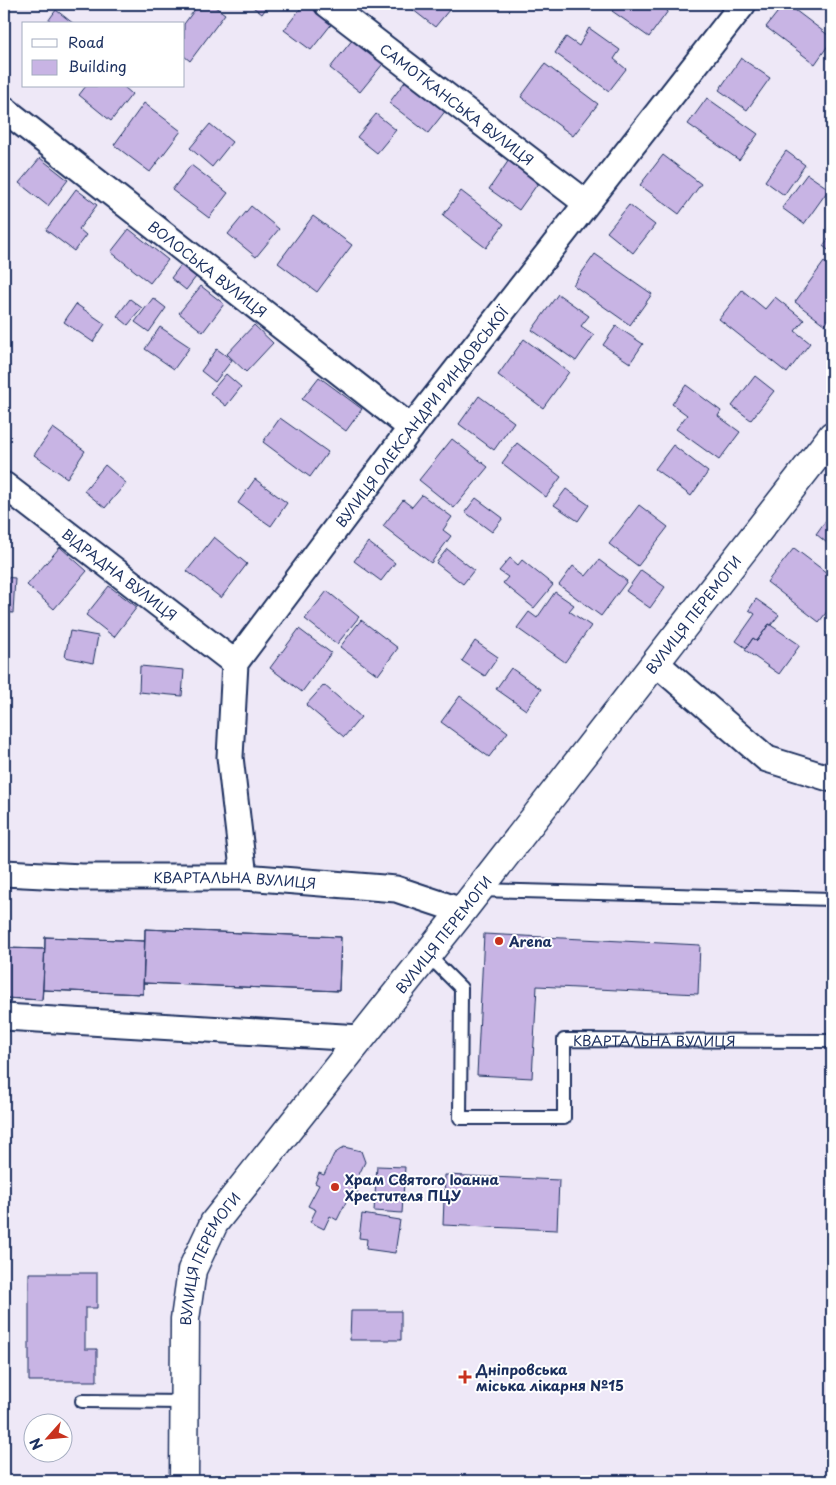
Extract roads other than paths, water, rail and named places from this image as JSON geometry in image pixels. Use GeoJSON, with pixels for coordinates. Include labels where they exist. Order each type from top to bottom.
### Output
{"type":"FeatureCollection","features":[{"type":"Feature","properties":{"kind":"street","name":"САМОТКАНСЬКА ВУЛИЦЯ"},"geometry":{"type":"LineString","coordinates":[[327,4],[586,203]]}},
{"type":"Feature","properties":{"kind":"street","name":"ВУЛИЦЯ ОЛЕКСАНДРИ РИНДОВСЬКОЇ"},"geometry":{"type":"LineString","coordinates":[[234,663],[411,428],[743,4]]}},
{"type":"Feature","properties":{"kind":"street","name":"ВОЛОСЬКА ВУЛИЦЯ"},"geometry":{"type":"LineString","coordinates":[[4,108],[411,428]]}},
{"type":"Feature","properties":{"kind":"street","name":"ВУЛИЦЯ ПЕРЕМОГИ"},"geometry":{"type":"LineString","coordinates":[[184,1481],[185,1320],[192,1270],[214,1223],[428,955],[832,436]]}},
{"type":"Feature","properties":{"kind":"street","name":"ВІДРАДНА ВУЛИЦЯ"},"geometry":{"type":"LineString","coordinates":[[4,485],[234,663]]}},
{"type":"Feature","properties":{"kind":"street"},"geometry":{"type":"LineString","coordinates":[[656,662],[767,759],[832,779]]}},
{"type":"Feature","properties":{"kind":"street"},"geometry":{"type":"LineString","coordinates":[[234,663],[230,756],[244,878]]}},
{"type":"Feature","properties":{"kind":"street","name":"КВАРТАЛЬНА ВУЛИЦЯ"},"geometry":{"type":"LineString","coordinates":[[4,874],[82,877],[244,878],[396,888],[470,901]]}},
{"type":"Feature","properties":{"kind":"street"},"geometry":{"type":"LineString","coordinates":[[4,1018],[360,1038]]}},
{"type":"Feature","properties":{"kind":"lane","name":"КВАРТАЛЬНА ВУЛИЦЯ"},"geometry":{"type":"LineString","coordinates":[[470,901],[832,899]]}},
{"type":"Feature","properties":{"kind":"lane","name":"КВАРТАЛЬНА ВУЛИЦЯ"},"geometry":{"type":"LineString","coordinates":[[428,955],[461,988],[460,1118],[564,1118],[564,1040],[832,1041]]}},
{"type":"Feature","properties":{"kind":"lane"},"geometry":{"type":"LineString","coordinates":[[82,1401],[185,1402]]}},
{"type":"Feature","properties":{"kind":"place","name":"Arena"},"geometry":{"type":"Point","coordinates":[499,941]}},
{"type":"Feature","properties":{"kind":"place","name":"Храм Святого Іоанна Хрестителя ПЦУ"},"geometry":{"type":"Point","coordinates":[335,1187]}},
{"type":"Feature","properties":{"kind":"place","name":"Дніпровська міська лікарня №15"},"geometry":{"type":"Point","coordinates":[465,1377]}}]}
